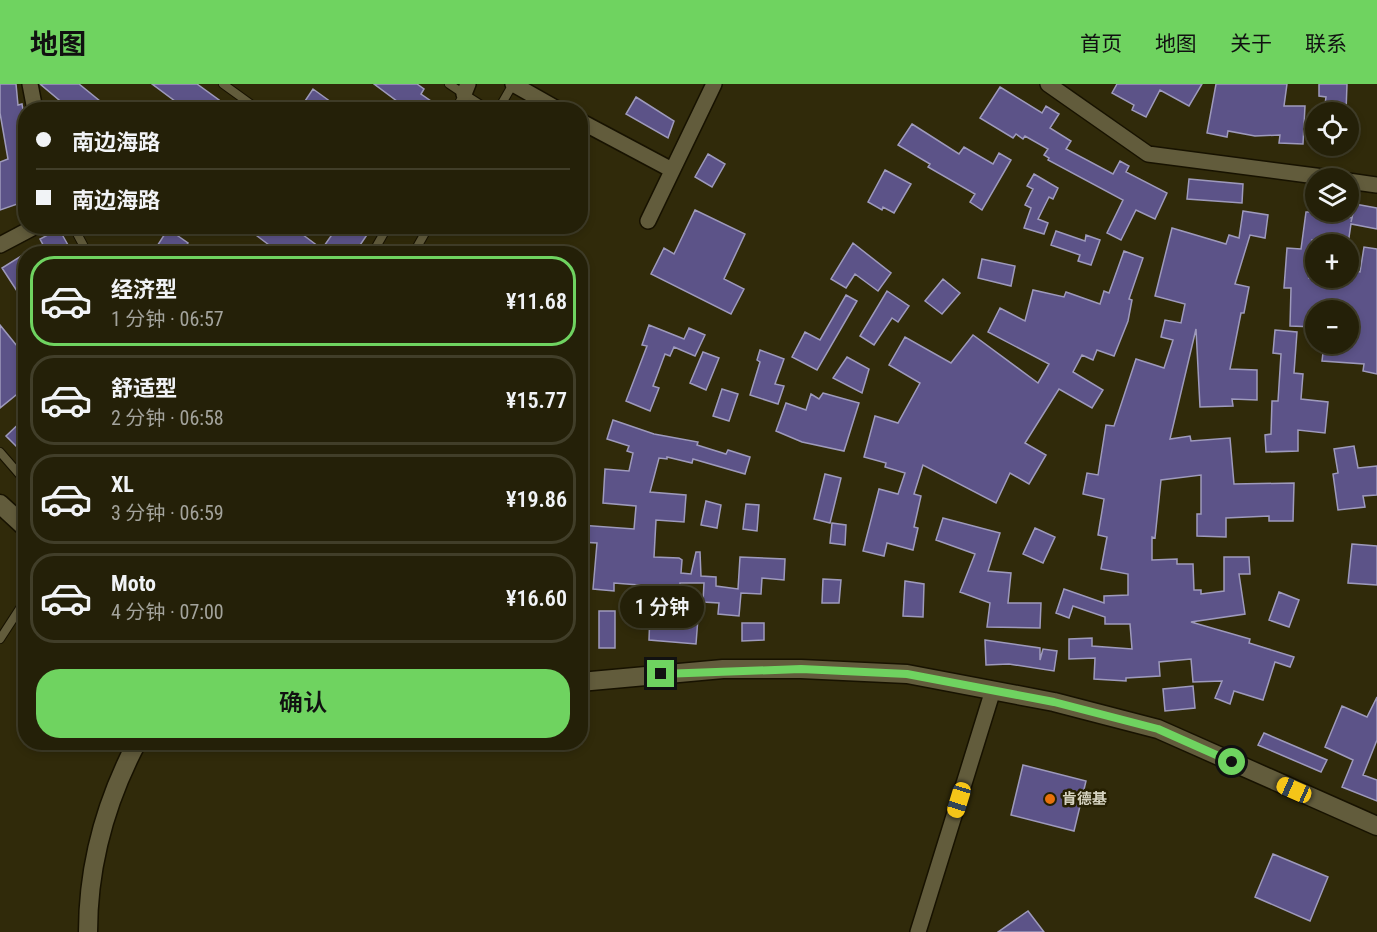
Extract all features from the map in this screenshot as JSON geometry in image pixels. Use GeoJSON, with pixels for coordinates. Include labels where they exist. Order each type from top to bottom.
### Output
{"type":"FeatureCollection","features":[{"type":"Feature","properties":{"kind":"main road"},"geometry":{"type":"LineString","coordinates":[[0,504],[18,521]]}},
{"type":"Feature","properties":{"kind":"main road"},"geometry":{"type":"LineString","coordinates":[[588,681],[712,670],[801,669],[907,674],[1054,702],[1158,729],[1377,826]]}},
{"type":"Feature","properties":{"kind":"main road"},"geometry":{"type":"LineString","coordinates":[[88,932],[88,899],[102,825],[134,750]]}},
{"type":"Feature","properties":{"kind":"street"},"geometry":{"type":"LineString","coordinates":[[30,84],[33,102]]}},
{"type":"Feature","properties":{"kind":"street"},"geometry":{"type":"LineString","coordinates":[[513,84],[545,102]]}},
{"type":"Feature","properties":{"kind":"street"},"geometry":{"type":"LineString","coordinates":[[648,221],[714,84]]}},
{"type":"Feature","properties":{"kind":"street"},"geometry":{"type":"LineString","coordinates":[[1048,84],[1148,153],[1305,174]]}},
{"type":"Feature","properties":{"kind":"street"},"geometry":{"type":"LineString","coordinates":[[588,125],[672,170]]}},
{"type":"Feature","properties":{"kind":"street"},"geometry":{"type":"LineString","coordinates":[[1359,183],[1377,185]]}},
{"type":"Feature","properties":{"kind":"street"},"geometry":{"type":"LineString","coordinates":[[0,245],[21,234]]}},
{"type":"Feature","properties":{"kind":"street"},"geometry":{"type":"LineString","coordinates":[[918,932],[993,690]]}},
{"type":"Feature","properties":{"kind":"lane"},"geometry":{"type":"LineString","coordinates":[[223,84],[248,102]]}},
{"type":"Feature","properties":{"kind":"lane"},"geometry":{"type":"LineString","coordinates":[[449,84],[466,89],[480,102]]}},
{"type":"Feature","properties":{"kind":"lane"},"geometry":{"type":"LineString","coordinates":[[503,102],[513,84]]}},
{"type":"Feature","properties":{"kind":"lane"},"geometry":{"type":"LineString","coordinates":[[0,452],[18,473]]}},
{"type":"Feature","properties":{"kind":"lane"},"geometry":{"type":"LineString","coordinates":[[0,639],[18,611]]}},
{"type":"Feature","properties":{"kind":"building"},"geometry":{"type":"Polygon","coordinates":[[[0,84],[16,84],[18,204],[0,210],[0,162],[8,159],[0,113],[0,84]]]}},
{"type":"Feature","properties":{"kind":"building"},"geometry":{"type":"Polygon","coordinates":[[[40,84],[79,84],[101,102],[61,102],[40,84]]]}},
{"type":"Feature","properties":{"kind":"building"},"geometry":{"type":"Polygon","coordinates":[[[152,84],[197,84],[219,100],[218,102],[176,102],[152,84]]]}},
{"type":"Feature","properties":{"kind":"building"},"geometry":{"type":"Polygon","coordinates":[[[374,84],[417,84],[424,89],[421,94],[432,102],[398,102],[374,84]]]}},
{"type":"Feature","properties":{"kind":"building"},"geometry":{"type":"Polygon","coordinates":[[[1117,84],[1202,84],[1189,106],[1160,90],[1146,117],[1132,110],[1134,105],[1112,93],[1117,84]]]}},
{"type":"Feature","properties":{"kind":"building"},"geometry":{"type":"Polygon","coordinates":[[[1216,84],[1287,84],[1284,106],[1305,106],[1303,144],[1279,143],[1280,135],[1255,136],[1228,131],[1227,137],[1207,133],[1216,84]]]}},
{"type":"Feature","properties":{"kind":"building"},"geometry":{"type":"Polygon","coordinates":[[[1319,84],[1347,84],[1346,102],[1325,102],[1326,97],[1319,96],[1319,84]]]}},
{"type":"Feature","properties":{"kind":"building"},"geometry":{"type":"Polygon","coordinates":[[[1000,87],[1042,113],[1046,106],[1059,114],[1050,128],[1071,141],[1066,149],[1113,174],[1120,161],[1129,166],[1126,172],[1167,193],[1155,219],[1136,210],[1121,240],[1107,233],[1123,200],[1048,160],[1049,158],[1044,155],[1048,149],[1025,136],[1023,139],[1016,134],[1013,138],[980,118],[1000,87]]]}},
{"type":"Feature","properties":{"kind":"building"},"geometry":{"type":"Polygon","coordinates":[[[313,89],[331,102],[304,102],[313,89]]]}},
{"type":"Feature","properties":{"kind":"building"},"geometry":{"type":"Polygon","coordinates":[[[636,97],[674,121],[668,138],[626,114],[636,97]]]}},
{"type":"Feature","properties":{"kind":"building"},"geometry":{"type":"Polygon","coordinates":[[[912,124],[959,154],[964,147],[993,164],[999,153],[1011,160],[982,210],[970,202],[975,194],[928,167],[930,164],[898,145],[912,124]]]}},
{"type":"Feature","properties":{"kind":"building"},"geometry":{"type":"Polygon","coordinates":[[[708,154],[725,164],[712,187],[695,177],[708,154]]]}},
{"type":"Feature","properties":{"kind":"building"},"geometry":{"type":"Polygon","coordinates":[[[885,170],[911,184],[894,213],[883,207],[882,210],[868,202],[885,170]]]}},
{"type":"Feature","properties":{"kind":"building"},"geometry":{"type":"Polygon","coordinates":[[[1034,174],[1058,188],[1053,199],[1049,197],[1038,219],[1048,223],[1044,234],[1024,228],[1031,208],[1025,205],[1033,189],[1027,186],[1034,174]]]}},
{"type":"Feature","properties":{"kind":"building"},"geometry":{"type":"Polygon","coordinates":[[[1189,179],[1243,184],[1242,203],[1187,199],[1189,179]]]}},
{"type":"Feature","properties":{"kind":"building"},"geometry":{"type":"Polygon","coordinates":[[[1359,205],[1377,208],[1377,229],[1351,224],[1350,234],[1305,234],[1305,288],[1359,288],[1359,272],[1364,247],[1377,249],[1377,374],[1363,371],[1364,364],[1322,361],[1323,354],[1359,354],[1359,300],[1305,300],[1305,327],[1290,326],[1291,288],[1284,288],[1287,248],[1301,249],[1305,219],[1305,222],[1359,222],[1359,205]]]}},
{"type":"Feature","properties":{"kind":"building"},"geometry":{"type":"Polygon","coordinates":[[[695,210],[745,234],[724,279],[744,289],[731,314],[651,274],[664,248],[674,254],[695,210]]]}},
{"type":"Feature","properties":{"kind":"building"},"geometry":{"type":"Polygon","coordinates":[[[1243,211],[1268,215],[1265,238],[1250,235],[1235,284],[1249,287],[1244,313],[1241,313],[1230,369],[1257,370],[1257,400],[1232,399],[1233,406],[1200,407],[1196,329],[1170,439],[1190,436],[1191,441],[1230,438],[1234,484],[1294,483],[1293,521],[1269,521],[1269,516],[1226,518],[1226,537],[1197,536],[1197,514],[1201,514],[1201,475],[1161,480],[1155,538],[1152,537],[1152,560],[1177,559],[1177,564],[1193,564],[1194,590],[1201,590],[1201,594],[1224,591],[1224,557],[1249,557],[1250,574],[1239,574],[1245,614],[1191,622],[1250,639],[1249,643],[1294,657],[1290,667],[1275,662],[1263,700],[1234,691],[1230,704],[1215,698],[1222,681],[1193,682],[1191,659],[1159,662],[1160,676],[1126,678],[1126,681],[1094,679],[1095,658],[1069,659],[1069,639],[1092,638],[1092,646],[1132,649],[1130,624],[1105,624],[1105,617],[1073,606],[1069,618],[1056,613],[1064,589],[1104,603],[1104,596],[1128,595],[1128,574],[1101,569],[1107,537],[1098,535],[1104,499],[1083,494],[1087,473],[1098,475],[1106,425],[1114,426],[1136,359],[1164,368],[1173,340],[1161,337],[1165,320],[1181,323],[1185,304],[1155,296],[1172,228],[1226,244],[1229,235],[1239,238],[1243,211]]]}},
{"type":"Feature","properties":{"kind":"building"},"geometry":{"type":"Polygon","coordinates":[[[1056,231],[1085,241],[1086,235],[1100,240],[1091,265],[1078,261],[1080,255],[1051,245],[1056,231]]]}},
{"type":"Feature","properties":{"kind":"building"},"geometry":{"type":"Polygon","coordinates":[[[50,234],[62,234],[69,246],[44,246],[40,239],[50,234]]]}},
{"type":"Feature","properties":{"kind":"building"},"geometry":{"type":"Polygon","coordinates":[[[165,234],[175,234],[188,243],[186,246],[157,246],[165,234]]]}},
{"type":"Feature","properties":{"kind":"building"},"geometry":{"type":"Polygon","coordinates":[[[255,234],[302,234],[318,246],[270,246],[255,234]]]}},
{"type":"Feature","properties":{"kind":"building"},"geometry":{"type":"Polygon","coordinates":[[[332,234],[368,234],[359,246],[324,246],[332,234]]]}},
{"type":"Feature","properties":{"kind":"building"},"geometry":{"type":"Polygon","coordinates":[[[853,243],[891,273],[878,291],[855,274],[846,288],[831,279],[853,243]]]}},
{"type":"Feature","properties":{"kind":"building"},"geometry":{"type":"Polygon","coordinates":[[[1124,251],[1143,258],[1129,299],[1132,300],[1128,321],[1114,356],[1097,350],[1093,360],[1082,355],[1073,372],[1103,390],[1092,408],[1059,389],[1025,443],[1046,455],[1029,484],[1010,473],[996,503],[923,465],[914,494],[921,496],[914,527],[918,528],[913,550],[887,543],[884,556],[863,551],[879,489],[898,494],[905,473],[885,467],[886,463],[864,457],[875,416],[898,423],[920,383],[889,365],[905,337],[951,363],[973,335],[1038,383],[1049,364],[988,332],[1000,308],[1025,321],[1033,290],[1064,297],[1066,292],[1100,304],[1104,291],[1109,293],[1124,251]]]}},
{"type":"Feature","properties":{"kind":"building"},"geometry":{"type":"Polygon","coordinates":[[[18,258],[18,293],[2,268],[18,258]]]}},
{"type":"Feature","properties":{"kind":"building"},"geometry":{"type":"Polygon","coordinates":[[[982,259],[1015,266],[1011,286],[978,278],[982,259]]]}},
{"type":"Feature","properties":{"kind":"building"},"geometry":{"type":"Polygon","coordinates":[[[943,279],[960,293],[942,314],[925,301],[943,279]]]}},
{"type":"Feature","properties":{"kind":"building"},"geometry":{"type":"Polygon","coordinates":[[[887,291],[909,306],[898,322],[892,318],[874,345],[860,336],[887,291]]]}},
{"type":"Feature","properties":{"kind":"building"},"geometry":{"type":"Polygon","coordinates":[[[846,295],[857,301],[817,370],[792,357],[805,332],[820,340],[846,295]]]}},
{"type":"Feature","properties":{"kind":"building"},"geometry":{"type":"Polygon","coordinates":[[[0,325],[18,347],[18,393],[0,408],[0,325]]]}},
{"type":"Feature","properties":{"kind":"building"},"geometry":{"type":"Polygon","coordinates":[[[649,325],[684,339],[689,328],[705,335],[695,356],[674,347],[670,356],[665,354],[653,386],[659,388],[650,411],[626,401],[647,346],[642,345],[649,325]]]}},
{"type":"Feature","properties":{"kind":"building"},"geometry":{"type":"Polygon","coordinates":[[[1275,330],[1297,332],[1294,373],[1303,374],[1301,399],[1328,402],[1325,433],[1298,430],[1298,451],[1266,452],[1265,435],[1271,434],[1272,401],[1278,401],[1281,354],[1273,353],[1275,330]]]}},
{"type":"Feature","properties":{"kind":"building"},"geometry":{"type":"Polygon","coordinates":[[[760,350],[784,359],[775,384],[784,386],[778,404],[750,395],[760,362],[757,360],[760,350]]]}},
{"type":"Feature","properties":{"kind":"building"},"geometry":{"type":"Polygon","coordinates":[[[703,352],[719,358],[706,390],[690,383],[703,352]]]}},
{"type":"Feature","properties":{"kind":"building"},"geometry":{"type":"Polygon","coordinates":[[[847,357],[869,369],[862,393],[833,378],[847,357]]]}},
{"type":"Feature","properties":{"kind":"building"},"geometry":{"type":"Polygon","coordinates":[[[722,389],[738,394],[729,421],[713,416],[722,389]]]}},
{"type":"Feature","properties":{"kind":"building"},"geometry":{"type":"Polygon","coordinates":[[[823,393],[859,403],[844,451],[802,442],[776,431],[786,403],[806,410],[811,394],[819,399],[823,393]]]}},
{"type":"Feature","properties":{"kind":"building"},"geometry":{"type":"Polygon","coordinates":[[[613,420],[654,434],[698,442],[697,445],[726,454],[728,450],[750,457],[745,474],[693,459],[692,463],[667,457],[667,459],[659,458],[650,492],[686,495],[684,522],[656,520],[654,557],[679,558],[682,560],[681,573],[691,574],[696,552],[700,552],[701,576],[716,577],[716,586],[738,589],[740,557],[785,559],[784,580],[762,578],[761,594],[741,593],[739,616],[718,614],[719,603],[703,602],[704,583],[680,583],[679,597],[651,595],[652,586],[614,583],[614,591],[593,589],[597,543],[588,542],[588,526],[634,529],[636,506],[603,503],[605,469],[629,471],[633,453],[627,451],[629,446],[607,439],[613,420]]]}},
{"type":"Feature","properties":{"kind":"building"},"geometry":{"type":"Polygon","coordinates":[[[18,425],[18,448],[6,436],[18,425]]]}},
{"type":"Feature","properties":{"kind":"building"},"geometry":{"type":"Polygon","coordinates":[[[1354,446],[1358,468],[1377,466],[1377,495],[1363,496],[1365,507],[1338,510],[1333,474],[1338,473],[1334,449],[1354,446]]]}},
{"type":"Feature","properties":{"kind":"building"},"geometry":{"type":"Polygon","coordinates":[[[825,474],[841,478],[830,523],[814,519],[825,474]]]}},
{"type":"Feature","properties":{"kind":"building"},"geometry":{"type":"Polygon","coordinates":[[[706,501],[721,505],[717,528],[701,525],[706,501]]]}},
{"type":"Feature","properties":{"kind":"building"},"geometry":{"type":"Polygon","coordinates":[[[746,504],[759,505],[757,531],[743,529],[746,504]]]}},
{"type":"Feature","properties":{"kind":"building"},"geometry":{"type":"Polygon","coordinates":[[[943,518],[1000,533],[988,571],[1011,573],[1008,603],[1041,603],[1040,628],[987,627],[990,603],[960,592],[975,554],[936,540],[943,518]]]}},
{"type":"Feature","properties":{"kind":"building"},"geometry":{"type":"Polygon","coordinates":[[[832,523],[846,525],[845,545],[830,543],[832,523]]]}},
{"type":"Feature","properties":{"kind":"building"},"geometry":{"type":"Polygon","coordinates":[[[1035,528],[1055,537],[1043,563],[1023,554],[1035,528]]]}},
{"type":"Feature","properties":{"kind":"building"},"geometry":{"type":"Polygon","coordinates":[[[1352,544],[1377,546],[1377,585],[1348,583],[1352,544]]]}},
{"type":"Feature","properties":{"kind":"building"},"geometry":{"type":"Polygon","coordinates":[[[823,579],[841,580],[839,603],[822,603],[823,579]]]}},
{"type":"Feature","properties":{"kind":"building"},"geometry":{"type":"Polygon","coordinates":[[[905,581],[924,584],[923,617],[903,616],[905,581]]]}},
{"type":"Feature","properties":{"kind":"building"},"geometry":{"type":"Polygon","coordinates":[[[1279,592],[1299,600],[1289,627],[1269,620],[1279,592]]]}},
{"type":"Feature","properties":{"kind":"building"},"geometry":{"type":"Polygon","coordinates":[[[685,604],[699,605],[696,644],[649,640],[650,612],[684,612],[685,604]]]}},
{"type":"Feature","properties":{"kind":"building"},"geometry":{"type":"Polygon","coordinates":[[[599,611],[615,611],[615,648],[599,648],[599,611]]]}},
{"type":"Feature","properties":{"kind":"building"},"geometry":{"type":"Polygon","coordinates":[[[742,623],[764,623],[764,640],[742,641],[742,623]]]}},
{"type":"Feature","properties":{"kind":"building"},"geometry":{"type":"Polygon","coordinates":[[[985,640],[1040,648],[1040,660],[1043,649],[1057,651],[1054,671],[1009,664],[986,665],[985,640]]]}},
{"type":"Feature","properties":{"kind":"building"},"geometry":{"type":"Polygon","coordinates":[[[1193,686],[1195,708],[1165,711],[1163,689],[1193,686]]]}},
{"type":"Feature","properties":{"kind":"building"},"geometry":{"type":"Polygon","coordinates":[[[1377,697],[1377,740],[1363,775],[1377,780],[1377,801],[1342,787],[1353,760],[1325,747],[1342,706],[1367,717],[1377,697]]]}},
{"type":"Feature","properties":{"kind":"building"},"geometry":{"type":"Polygon","coordinates":[[[1264,733],[1327,760],[1321,772],[1258,745],[1264,733]]]}},
{"type":"Feature","properties":{"kind":"building"},"geometry":{"type":"Polygon","coordinates":[[[1023,765],[1086,781],[1074,831],[1011,815],[1023,765]]]}},
{"type":"Feature","properties":{"kind":"building"},"geometry":{"type":"Polygon","coordinates":[[[1273,854],[1328,877],[1310,921],[1255,897],[1273,854]]]}},
{"type":"Feature","properties":{"kind":"building"},"geometry":{"type":"Polygon","coordinates":[[[1028,911],[1044,932],[998,932],[1028,911]]]}},
{"type":"Feature","properties":{"kind":"place","name":"肯德基"},"geometry":{"type":"Point","coordinates":[1050,799]}},
{"type":"Feature","properties":{"kind":"route"},"geometry":{"type":"LineString","coordinates":[[661,674],[723,669],[801,669],[907,674],[1054,702],[1158,729],[1232,762]]}}]}
